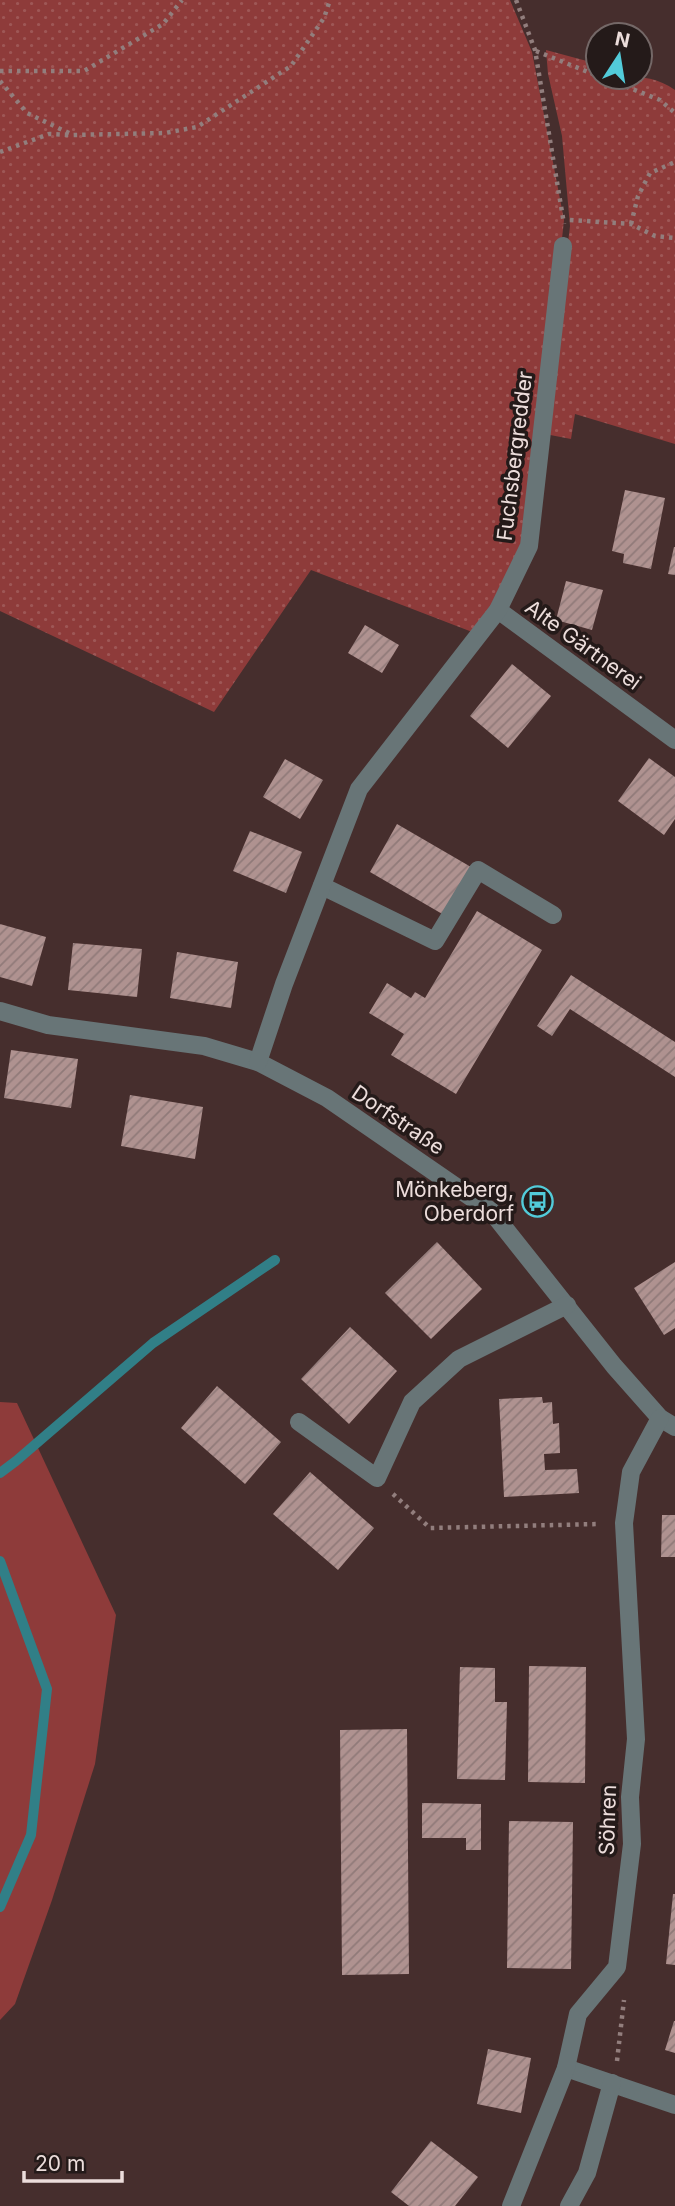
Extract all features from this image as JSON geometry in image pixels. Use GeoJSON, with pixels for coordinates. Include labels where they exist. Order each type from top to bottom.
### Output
{"type":"FeatureCollection","features":[{"type":"Feature","properties":{"kind":"street","name":"Fuchsbergredder"},"geometry":{"type":"LineString","coordinates":[[258,1062],[284,984],[359,789],[498,610],[528,546],[563,246]]}},
{"type":"Feature","properties":{"kind":"street","name":"Alte Gärtnerei"},"geometry":{"type":"LineString","coordinates":[[498,610],[675,740]]}},
{"type":"Feature","properties":{"kind":"street"},"geometry":{"type":"LineString","coordinates":[[322,886],[435,941],[478,870],[553,915]]}},
{"type":"Feature","properties":{"kind":"street","name":"Dorfstraße"},"geometry":{"type":"LineString","coordinates":[[0,1011],[48,1025],[204,1046],[258,1062],[327,1098],[491,1211],[614,1366],[667,1422]]}},
{"type":"Feature","properties":{"kind":"street"},"geometry":{"type":"LineString","coordinates":[[299,1422],[377,1478],[412,1402],[459,1359],[567,1305]]}},
{"type":"Feature","properties":{"kind":"street","name":"Söhren"},"geometry":{"type":"LineString","coordinates":[[617,1967],[632,1844],[630,1797],[636,1740],[624,1523],[631,1472],[667,1422]]}},
{"type":"Feature","properties":{"kind":"street"},"geometry":{"type":"LineString","coordinates":[[511,2206],[566,2068],[578,2014],[617,1967]]}},
{"type":"Feature","properties":{"kind":"street"},"geometry":{"type":"LineString","coordinates":[[566,2068],[675,2105]]}},
{"type":"Feature","properties":{"kind":"street"},"geometry":{"type":"LineString","coordinates":[[569,2206],[587,2173],[612,2082]]}},
{"type":"Feature","properties":{"kind":"path"},"geometry":{"type":"LineString","coordinates":[[0,71],[84,71],[163,24],[182,0]]}},
{"type":"Feature","properties":{"kind":"path"},"geometry":{"type":"LineString","coordinates":[[0,152],[48,134],[165,133],[197,127],[291,66],[324,18],[330,0]]}},
{"type":"Feature","properties":{"kind":"path"},"geometry":{"type":"LineString","coordinates":[[516,0],[535,50],[564,220],[563,246]]}},
{"type":"Feature","properties":{"kind":"path"},"geometry":{"type":"LineString","coordinates":[[535,50],[584,70]]}},
{"type":"Feature","properties":{"kind":"path"},"geometry":{"type":"LineString","coordinates":[[0,82],[27,113],[74,135]]}},
{"type":"Feature","properties":{"kind":"path"},"geometry":{"type":"LineString","coordinates":[[638,91],[660,100],[675,113]]}},
{"type":"Feature","properties":{"kind":"path"},"geometry":{"type":"LineString","coordinates":[[631,224],[638,196],[650,173],[675,162]]}},
{"type":"Feature","properties":{"kind":"path"},"geometry":{"type":"LineString","coordinates":[[564,220],[631,224],[656,236],[675,238]]}},
{"type":"Feature","properties":{"kind":"path"},"geometry":{"type":"LineString","coordinates":[[377,1478],[430,1528],[624,1523]]}},
{"type":"Feature","properties":{"kind":"path"},"geometry":{"type":"LineString","coordinates":[[612,2082],[619,2051],[626,1986],[617,1967]]}},
{"type":"Feature","properties":{"kind":"shaded area"},"geometry":{"type":"Polygon","coordinates":[[[0,0],[510,0],[532,52],[564,220],[529,546],[480,635],[311,570],[214,712],[0,611],[0,0]]]}},
{"type":"Feature","properties":{"kind":"shaded area"},"geometry":{"type":"Polygon","coordinates":[[[546,50],[584,60],[584,91],[654,91],[654,80],[675,90],[675,444],[575,414],[571,439],[545,434],[570,226],[562,136],[548,74],[546,50]]]}},
{"type":"Feature","properties":{"kind":"shaded area"},"geometry":{"type":"Polygon","coordinates":[[[0,1402],[17,1403],[116,1615],[95,1764],[52,1900],[15,2004],[0,2020],[0,1402]]]}},
{"type":"Feature","properties":{"kind":"building"},"geometry":{"type":"Polygon","coordinates":[[[625,490],[665,498],[651,569],[623,563],[624,554],[612,551],[625,490]]]}},
{"type":"Feature","properties":{"kind":"building"},"geometry":{"type":"Polygon","coordinates":[[[675,547],[675,575],[668,574],[675,547]]]}},
{"type":"Feature","properties":{"kind":"building"},"geometry":{"type":"Polygon","coordinates":[[[566,581],[603,590],[592,630],[556,620],[566,581]]]}},
{"type":"Feature","properties":{"kind":"building"},"geometry":{"type":"Polygon","coordinates":[[[365,625],[399,645],[382,673],[348,653],[365,625]]]}},
{"type":"Feature","properties":{"kind":"building"},"geometry":{"type":"Polygon","coordinates":[[[512,664],[551,696],[508,748],[470,716],[512,664]]]}},
{"type":"Feature","properties":{"kind":"building"},"geometry":{"type":"Polygon","coordinates":[[[649,758],[675,777],[675,819],[664,835],[618,801],[649,758]]]}},
{"type":"Feature","properties":{"kind":"building"},"geometry":{"type":"Polygon","coordinates":[[[285,759],[323,780],[300,819],[263,797],[285,759]]]}},
{"type":"Feature","properties":{"kind":"building"},"geometry":{"type":"Polygon","coordinates":[[[397,824],[471,867],[444,915],[370,872],[397,824]]]}},
{"type":"Feature","properties":{"kind":"building"},"geometry":{"type":"Polygon","coordinates":[[[250,831],[302,852],[286,893],[233,871],[250,831]]]}},
{"type":"Feature","properties":{"kind":"building"},"geometry":{"type":"Polygon","coordinates":[[[477,911],[542,950],[456,1094],[391,1055],[404,1034],[369,1013],[387,983],[411,998],[415,992],[425,998],[477,911]]]}},
{"type":"Feature","properties":{"kind":"building"},"geometry":{"type":"Polygon","coordinates":[[[0,924],[46,937],[32,986],[0,977],[0,924]]]}},
{"type":"Feature","properties":{"kind":"building"},"geometry":{"type":"Polygon","coordinates":[[[73,943],[142,949],[137,997],[68,990],[73,943]]]}},
{"type":"Feature","properties":{"kind":"building"},"geometry":{"type":"Polygon","coordinates":[[[177,952],[238,962],[231,1008],[170,998],[177,952]]]}},
{"type":"Feature","properties":{"kind":"building"},"geometry":{"type":"Polygon","coordinates":[[[571,975],[675,1042],[675,1077],[570,1009],[552,1036],[537,1026],[571,975]]]}},
{"type":"Feature","properties":{"kind":"building"},"geometry":{"type":"Polygon","coordinates":[[[11,1050],[78,1059],[71,1108],[4,1098],[11,1050]]]}},
{"type":"Feature","properties":{"kind":"building"},"geometry":{"type":"Polygon","coordinates":[[[130,1095],[203,1107],[195,1159],[121,1146],[130,1095]]]}},
{"type":"Feature","properties":{"kind":"building"},"geometry":{"type":"Polygon","coordinates":[[[437,1242],[482,1289],[431,1339],[385,1293],[437,1242]]]}},
{"type":"Feature","properties":{"kind":"building"},"geometry":{"type":"Polygon","coordinates":[[[675,1262],[675,1328],[664,1335],[634,1288],[675,1262]]]}},
{"type":"Feature","properties":{"kind":"building"},"geometry":{"type":"Polygon","coordinates":[[[350,1327],[397,1371],[349,1424],[301,1379],[350,1327]]]}},
{"type":"Feature","properties":{"kind":"building"},"geometry":{"type":"Polygon","coordinates":[[[217,1386],[281,1442],[245,1484],[181,1428],[217,1386]]]}},
{"type":"Feature","properties":{"kind":"building"},"geometry":{"type":"Polygon","coordinates":[[[542,1397],[543,1403],[552,1402],[553,1424],[559,1423],[560,1453],[544,1454],[545,1470],[577,1469],[579,1493],[504,1497],[499,1399],[542,1397]]]}},
{"type":"Feature","properties":{"kind":"building"},"geometry":{"type":"Polygon","coordinates":[[[310,1472],[374,1528],[338,1570],[273,1514],[310,1472]]]}},
{"type":"Feature","properties":{"kind":"building"},"geometry":{"type":"Polygon","coordinates":[[[662,1515],[675,1515],[675,1557],[661,1557],[662,1515]]]}},
{"type":"Feature","properties":{"kind":"building"},"geometry":{"type":"Polygon","coordinates":[[[529,1666],[586,1667],[585,1783],[528,1782],[529,1666]]]}},
{"type":"Feature","properties":{"kind":"building"},"geometry":{"type":"Polygon","coordinates":[[[460,1667],[495,1668],[495,1702],[507,1702],[505,1780],[457,1779],[460,1667]]]}},
{"type":"Feature","properties":{"kind":"building"},"geometry":{"type":"Polygon","coordinates":[[[407,1729],[409,1974],[342,1975],[340,1730],[407,1729]]]}},
{"type":"Feature","properties":{"kind":"building"},"geometry":{"type":"Polygon","coordinates":[[[422,1803],[481,1804],[481,1850],[466,1850],[466,1838],[422,1838],[422,1803]]]}},
{"type":"Feature","properties":{"kind":"building"},"geometry":{"type":"Polygon","coordinates":[[[509,1821],[573,1822],[571,1969],[507,1968],[509,1821]]]}},
{"type":"Feature","properties":{"kind":"building"},"geometry":{"type":"Polygon","coordinates":[[[675,1894],[675,1965],[666,1964],[675,1894]]]}},
{"type":"Feature","properties":{"kind":"building"},"geometry":{"type":"Polygon","coordinates":[[[675,2021],[675,2053],[665,2050],[675,2021]]]}},
{"type":"Feature","properties":{"kind":"building"},"geometry":{"type":"Polygon","coordinates":[[[488,2049],[531,2058],[521,2113],[477,2104],[488,2049]]]}},
{"type":"Feature","properties":{"kind":"building"},"geometry":{"type":"Polygon","coordinates":[[[431,2141],[478,2177],[455,2206],[409,2206],[391,2192],[431,2141]]]}},
{"type":"Feature","properties":{"kind":"waterway"},"geometry":{"type":"LineString","coordinates":[[0,1473],[153,1343],[275,1260]]}},
{"type":"Feature","properties":{"kind":"waterway"},"geometry":{"type":"LineString","coordinates":[[0,1561],[47,1689],[31,1835],[0,1907]]}},
{"type":"Feature","properties":{"kind":"place","name":"Mönkeberg, Oberdorf"},"geometry":{"type":"Point","coordinates":[537,1202]}}]}
